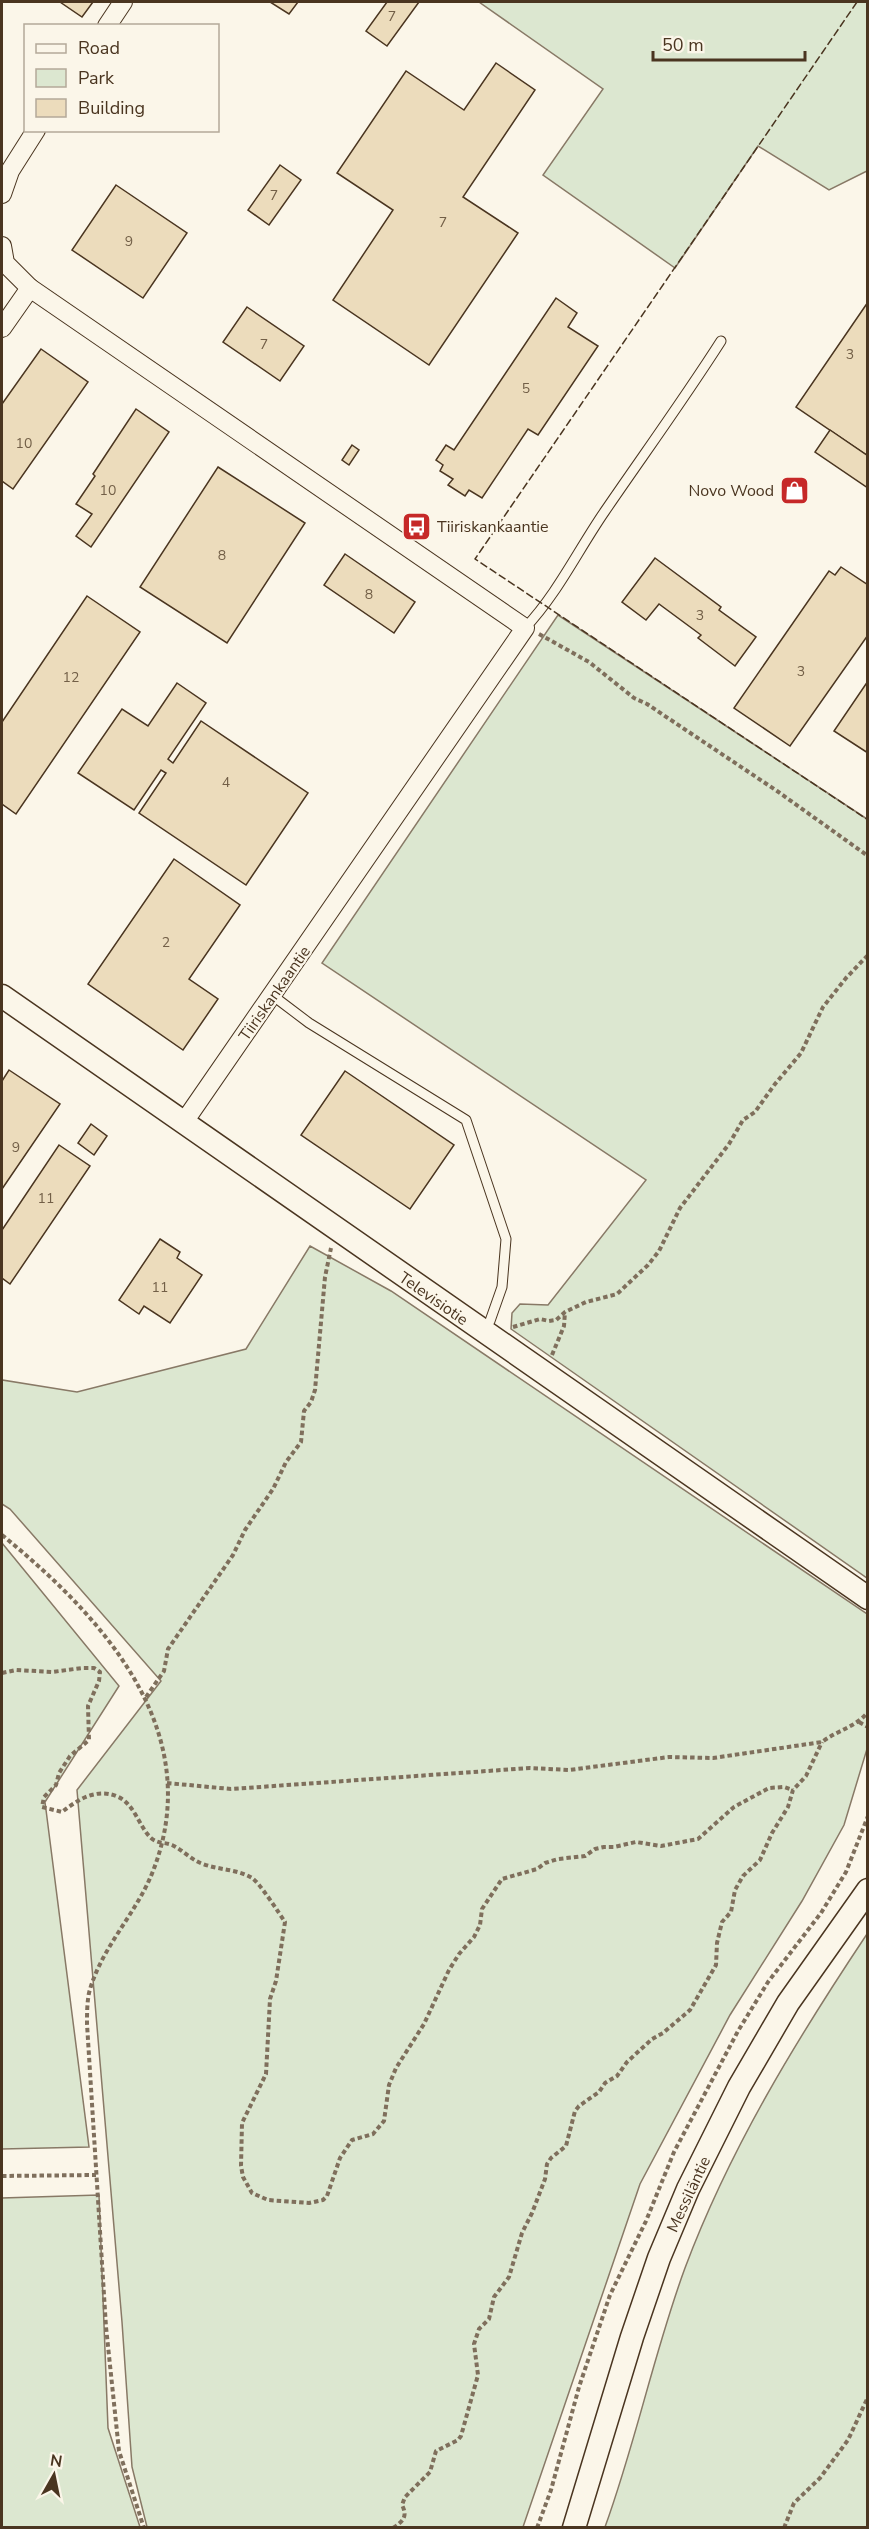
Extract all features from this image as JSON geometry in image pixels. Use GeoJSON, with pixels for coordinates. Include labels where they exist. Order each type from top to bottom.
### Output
{"type":"FeatureCollection","features":[{"type":"Feature","properties":{"kind":"street"},"geometry":{"type":"LineString","coordinates":[[108,24],[123,2]]}},
{"type":"Feature","properties":{"kind":"street"},"geometry":{"type":"LineString","coordinates":[[2,194],[10,171],[35,132]]}},
{"type":"Feature","properties":{"kind":"street"},"geometry":{"type":"LineString","coordinates":[[2,246],[5,263],[30,288],[525,628]]}},
{"type":"Feature","properties":{"kind":"street"},"geometry":{"type":"LineString","coordinates":[[2,328],[30,288]]}},
{"type":"Feature","properties":{"kind":"street","name":"Tiiriskankaantie"},"geometry":{"type":"LineString","coordinates":[[184,1122],[525,628]]}},
{"type":"Feature","properties":{"kind":"street","name":"Televisiotie"},"geometry":{"type":"LineString","coordinates":[[2,996],[867,1598]]}},
{"type":"Feature","properties":{"kind":"street","name":"Messiläntie"},"geometry":{"type":"LineString","coordinates":[[574,2528],[632,2337],[659,2258],[688,2189],[739,2087],[788,2003],[867,1890]]}},
{"type":"Feature","properties":{"kind":"lane"},"geometry":{"type":"LineString","coordinates":[[525,628],[545,607],[604,513],[682,403],[721,341]]}},
{"type":"Feature","properties":{"kind":"lane"},"geometry":{"type":"LineString","coordinates":[[272,995],[309,1023],[466,1120],[506,1239],[502,1287],[490,1321],[490,1337]]}},
{"type":"Feature","properties":{"kind":"path"},"geometry":{"type":"LineString","coordinates":[[525,628],[555,642],[588,662],[634,698],[647,704],[777,791],[867,856]]}},
{"type":"Feature","properties":{"kind":"path"},"geometry":{"type":"LineString","coordinates":[[490,1337],[504,1334],[522,1323],[540,1319],[556,1320],[565,1312],[586,1302],[617,1294],[648,1265],[659,1251],[680,1208],[729,1144],[743,1120],[755,1112],[801,1053],[823,1007],[867,955]]}},
{"type":"Feature","properties":{"kind":"path"},"geometry":{"type":"LineString","coordinates":[[146,1697],[164,1671],[168,1649],[233,1555],[244,1530],[273,1489],[286,1462],[301,1442],[304,1411],[311,1402],[315,1390],[325,1277],[332,1244],[340,1232]]}},
{"type":"Feature","properties":{"kind":"path"},"geometry":{"type":"LineString","coordinates":[[548,1377],[553,1354],[564,1326],[565,1312]]}},
{"type":"Feature","properties":{"kind":"path"},"geometry":{"type":"LineString","coordinates":[[2,1535],[39,1565],[92,1620],[129,1669],[146,1697],[163,1751],[167,1809],[162,1844],[150,1876],[98,1969],[89,1994],[87,2024],[106,2327],[119,2451],[144,2528]]}},
{"type":"Feature","properties":{"kind":"path"},"geometry":{"type":"LineString","coordinates":[[2,1673],[16,1670],[52,1671],[82,1668],[94,1668],[100,1672],[99,1681],[88,1706],[89,1740],[70,1756],[59,1773],[56,1785],[44,1797],[42,1808],[62,1812],[88,1795],[97,1793],[118,1796],[134,1811],[149,1836],[162,1844],[171,1844],[188,1858],[206,1865],[239,1872],[253,1878],[285,1922],[276,1980],[270,1999],[266,2074],[242,2123],[240,2160],[243,2178],[252,2193],[268,2200],[309,2202],[323,2200],[327,2196],[340,2158],[352,2140],[373,2134],[384,2121],[389,2085],[396,2068],[424,2024],[449,1970],[459,1954],[474,1938],[480,1925],[482,1909],[502,1879],[537,1869],[552,1860],[585,1856],[595,1849],[604,1847],[636,1842],[661,1846],[698,1839],[734,1807],[769,1788],[784,1787],[793,1790]]}},
{"type":"Feature","properties":{"kind":"path"},"geometry":{"type":"LineString","coordinates":[[167,1783],[231,1789],[530,1768],[568,1770],[669,1757],[713,1758],[822,1742],[859,1722],[867,1712]]}},
{"type":"Feature","properties":{"kind":"path"},"geometry":{"type":"LineString","coordinates":[[859,1722],[867,1727]]}},
{"type":"Feature","properties":{"kind":"path"},"geometry":{"type":"LineString","coordinates":[[393,2528],[404,2520],[406,2514],[402,2505],[405,2497],[430,2472],[436,2451],[458,2440],[460,2436],[478,2375],[474,2344],[479,2329],[489,2319],[494,2297],[509,2277],[522,2233],[545,2179],[547,2164],[566,2146],[575,2111],[599,2092],[605,2083],[617,2076],[627,2062],[652,2039],[663,2033],[690,2010],[716,1965],[717,1943],[722,1922],[731,1912],[735,1890],[743,1876],[760,1860],[772,1833],[788,1807],[793,1790],[806,1776],[822,1742]]}},
{"type":"Feature","properties":{"kind":"path"},"geometry":{"type":"LineString","coordinates":[[2,2176],[96,2175]]}},
{"type":"Feature","properties":{"kind":"path"},"geometry":{"type":"LineString","coordinates":[[784,2528],[794,2503],[820,2478],[848,2440],[867,2397]]}},
{"type":"Feature","properties":{"kind":"green space"},"geometry":{"type":"Polygon","coordinates":[[[479,2],[867,2],[867,171],[829,190],[758,146],[675,268],[543,175],[603,89],[479,2]]]}},
{"type":"Feature","properties":{"kind":"green space"},"geometry":{"type":"Polygon","coordinates":[[[558,615],[867,819],[867,1578],[511,1329],[512,1313],[520,1304],[548,1305],[646,1180],[322,963],[558,615]]]}},
{"type":"Feature","properties":{"kind":"green space"},"geometry":{"type":"Polygon","coordinates":[[[310,1246],[391,1291],[867,1614],[867,1749],[844,1825],[802,1901],[730,2015],[640,2184],[523,2527],[147,2527],[132,2467],[77,1790],[161,1681],[10,1509],[2,1504],[2,1380],[77,1392],[246,1349],[310,1246]]]}},
{"type":"Feature","properties":{"kind":"green space"},"geometry":{"type":"Polygon","coordinates":[[[2,1543],[119,1686],[45,1802],[89,2147],[2,2149],[2,1543]]]}},
{"type":"Feature","properties":{"kind":"green space"},"geometry":{"type":"Polygon","coordinates":[[[867,1934],[867,2527],[605,2527],[674,2300],[703,2224],[744,2137],[767,2095],[815,2014],[867,1934]]]}},
{"type":"Feature","properties":{"kind":"green space"},"geometry":{"type":"Polygon","coordinates":[[[99,2195],[108,2428],[140,2527],[2,2527],[2,2198],[99,2195]]]}},
{"type":"Feature","properties":{"kind":"building"},"geometry":{"type":"Polygon","coordinates":[[[60,2],[93,2],[82,17],[60,2]]]}},
{"type":"Feature","properties":{"kind":"building"},"geometry":{"type":"Polygon","coordinates":[[[270,2],[298,2],[289,14],[270,2]]]}},
{"type":"Feature","properties":{"kind":"building"},"geometry":{"type":"Polygon","coordinates":[[[387,2],[419,2],[387,46],[366,31],[387,2]]]}},
{"type":"Feature","properties":{"kind":"building"},"geometry":{"type":"Polygon","coordinates":[[[496,63],[535,90],[463,197],[518,233],[429,365],[333,300],[393,210],[337,173],[406,71],[464,110],[496,63]]]}},
{"type":"Feature","properties":{"kind":"building"},"geometry":{"type":"Polygon","coordinates":[[[280,165],[301,180],[269,225],[248,210],[280,165]]]}},
{"type":"Feature","properties":{"kind":"building"},"geometry":{"type":"Polygon","coordinates":[[[116,185],[187,233],[143,298],[72,250],[116,185]]]}},
{"type":"Feature","properties":{"kind":"building"},"geometry":{"type":"Polygon","coordinates":[[[556,298],[577,313],[568,327],[598,346],[538,435],[528,429],[482,498],[469,490],[465,496],[448,485],[453,479],[440,471],[443,465],[436,460],[446,445],[454,450],[556,298]]]}},
{"type":"Feature","properties":{"kind":"building"},"geometry":{"type":"Polygon","coordinates":[[[868,302],[868,456],[796,407],[868,302]]]}},
{"type":"Feature","properties":{"kind":"building"},"geometry":{"type":"Polygon","coordinates":[[[247,307],[304,346],[280,381],[223,342],[247,307]]]}},
{"type":"Feature","properties":{"kind":"building"},"geometry":{"type":"Polygon","coordinates":[[[41,349],[88,382],[13,489],[2,481],[2,404],[41,349]]]}},
{"type":"Feature","properties":{"kind":"building"},"geometry":{"type":"Polygon","coordinates":[[[136,409],[169,432],[91,547],[76,536],[92,514],[76,504],[136,409]]]}},
{"type":"Feature","properties":{"kind":"building"},"geometry":{"type":"Polygon","coordinates":[[[830,430],[868,456],[868,488],[815,452],[830,430]]]}},
{"type":"Feature","properties":{"kind":"building"},"geometry":{"type":"Polygon","coordinates":[[[352,445],[359,450],[349,465],[342,460],[352,445]]]}},
{"type":"Feature","properties":{"kind":"building"},"geometry":{"type":"Polygon","coordinates":[[[218,467],[305,523],[227,643],[140,587],[218,467]]]}},
{"type":"Feature","properties":{"kind":"building"},"geometry":{"type":"Polygon","coordinates":[[[345,554],[415,602],[394,633],[324,585],[345,554]]]}},
{"type":"Feature","properties":{"kind":"building"},"geometry":{"type":"Polygon","coordinates":[[[655,558],[721,607],[719,610],[756,637],[735,666],[698,638],[701,635],[659,604],[646,620],[622,602],[655,558]]]}},
{"type":"Feature","properties":{"kind":"building"},"geometry":{"type":"Polygon","coordinates":[[[841,567],[868,585],[868,635],[790,746],[734,708],[829,571],[835,575],[841,567]]]}},
{"type":"Feature","properties":{"kind":"building"},"geometry":{"type":"Polygon","coordinates":[[[87,596],[140,632],[16,814],[2,804],[2,722],[87,596]]]}},
{"type":"Feature","properties":{"kind":"building"},"geometry":{"type":"Polygon","coordinates":[[[868,681],[868,753],[834,731],[868,681]]]}},
{"type":"Feature","properties":{"kind":"building"},"geometry":{"type":"Polygon","coordinates":[[[177,683],[206,703],[168,759],[173,763],[201,721],[308,793],[246,885],[139,813],[166,773],[161,770],[134,810],[78,773],[122,709],[148,726],[177,683]]]}},
{"type":"Feature","properties":{"kind":"building"},"geometry":{"type":"Polygon","coordinates":[[[174,859],[240,905],[189,979],[218,999],[183,1050],[88,984],[174,859]]]}},
{"type":"Feature","properties":{"kind":"building"},"geometry":{"type":"Polygon","coordinates":[[[9,1070],[60,1104],[2,1189],[2,1081],[9,1070]]]}},
{"type":"Feature","properties":{"kind":"building"},"geometry":{"type":"Polygon","coordinates":[[[345,1071],[454,1145],[410,1209],[301,1135],[345,1071]]]}},
{"type":"Feature","properties":{"kind":"building"},"geometry":{"type":"Polygon","coordinates":[[[91,1124],[107,1136],[94,1155],[78,1143],[91,1124]]]}},
{"type":"Feature","properties":{"kind":"building"},"geometry":{"type":"Polygon","coordinates":[[[59,1145],[90,1166],[10,1284],[2,1278],[2,1230],[59,1145]]]}},
{"type":"Feature","properties":{"kind":"building"},"geometry":{"type":"Polygon","coordinates":[[[160,1239],[180,1252],[177,1258],[202,1275],[170,1323],[144,1306],[139,1314],[119,1300],[160,1239]]]}},
{"type":"Feature","properties":{"kind":"fence"},"geometry":{"type":"LineString","coordinates":[[857,2],[475,559],[868,820]]}},
{"type":"Feature","properties":{"kind":"place","name":"Novo Wood"},"geometry":{"type":"Point","coordinates":[795,490]}},
{"type":"Feature","properties":{"kind":"place","name":"Tiiriskankaantie"},"geometry":{"type":"Point","coordinates":[416,526]}}]}
